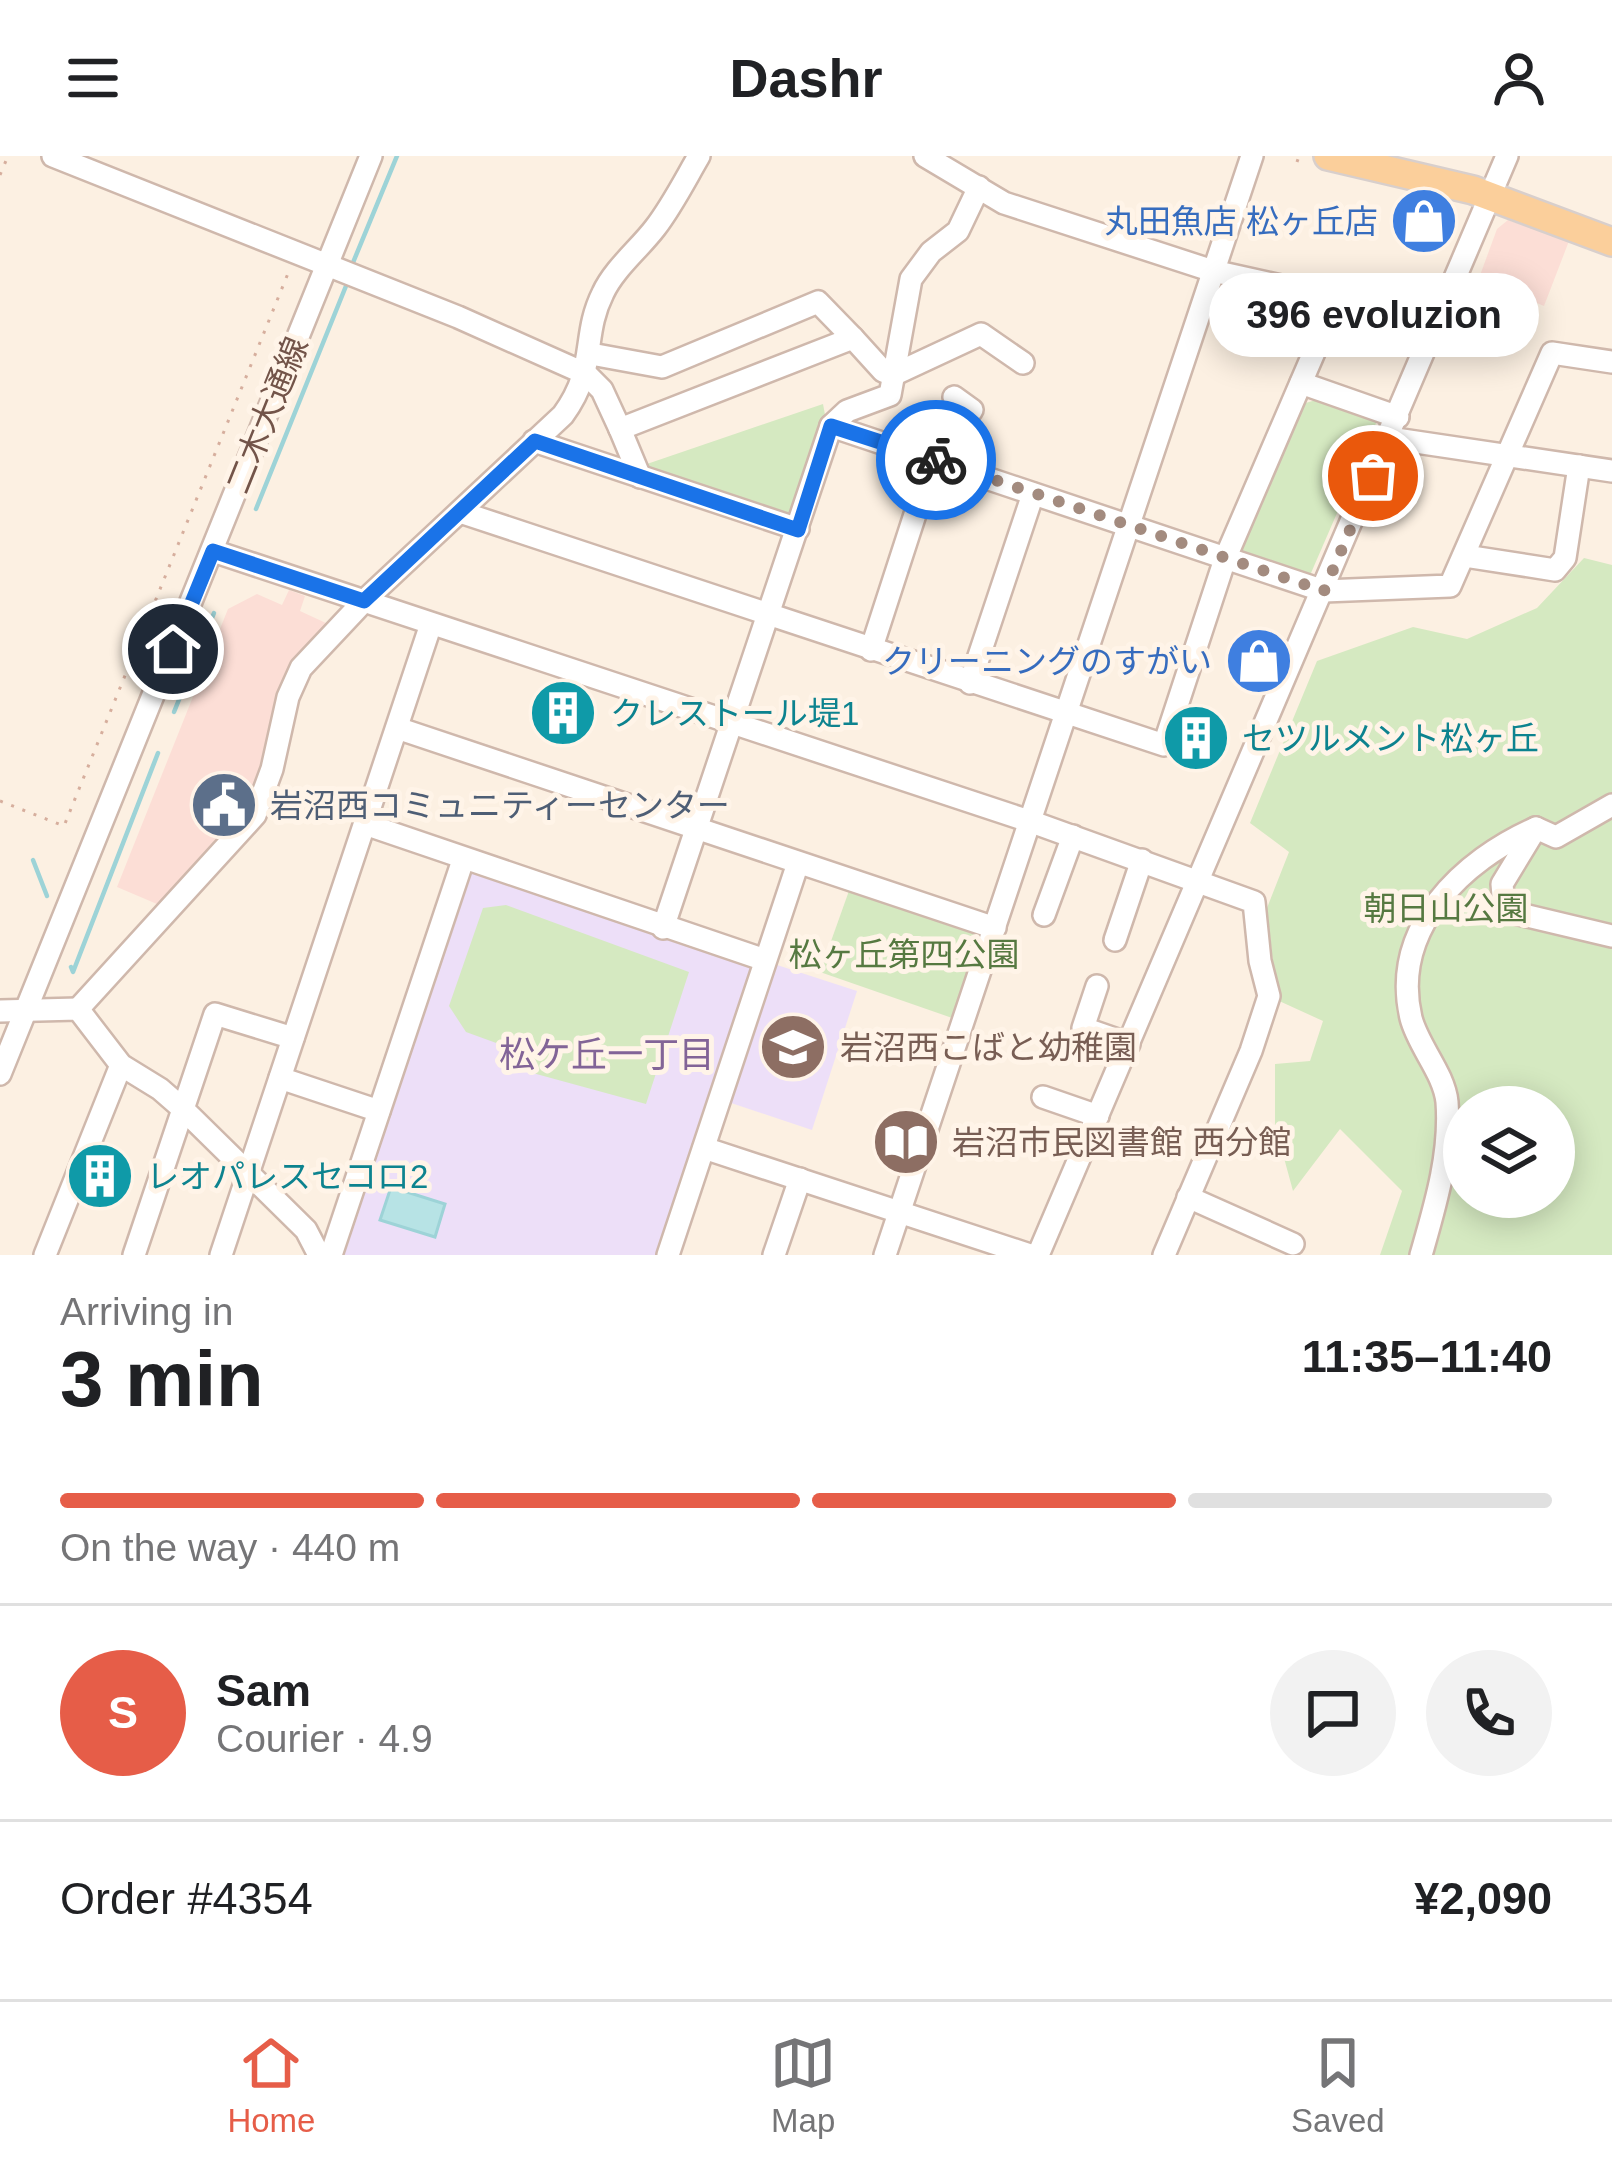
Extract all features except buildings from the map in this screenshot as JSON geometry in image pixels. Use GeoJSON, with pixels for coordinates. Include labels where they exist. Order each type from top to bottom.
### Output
{"type":"FeatureCollection","features":[{"type":"Feature","properties":{"kind":"main road"},"geometry":{"type":"LineString","coordinates":[[1328,156],[1492,196],[1612,242]]}},
{"type":"Feature","properties":{"kind":"street"},"geometry":{"type":"LineString","coordinates":[[53,156],[588,364],[662,368],[818,302],[883,371],[893,375],[981,334],[1023,363]]}},
{"type":"Feature","properties":{"kind":"street","name":"二木大通線"},"geometry":{"type":"LineString","coordinates":[[0,1074],[371,156]]}},
{"type":"Feature","properties":{"kind":"street"},"geometry":{"type":"LineString","coordinates":[[0,1011],[78,1009],[255,815],[272,770],[288,697],[302,668],[364,601],[563,415],[588,364],[592,323],[604,290],[658,224],[699,156]]}},
{"type":"Feature","properties":{"kind":"street"},"geometry":{"type":"LineString","coordinates":[[925,156],[1004,203],[1213,271],[1439,321]]}},
{"type":"Feature","properties":{"kind":"street"},"geometry":{"type":"LineString","coordinates":[[885,1255],[1252,156]]}},
{"type":"Feature","properties":{"kind":"street"},"geometry":{"type":"LineString","coordinates":[[704,1148],[1034,1255],[1324,591],[1507,156]]}},
{"type":"Feature","properties":{"kind":"street"},"geometry":{"type":"LineString","coordinates":[[664,928],[831,426],[847,411],[890,395],[911,279],[931,253],[958,231],[979,187]]}},
{"type":"Feature","properties":{"kind":"street"},"geometry":{"type":"LineString","coordinates":[[460,512],[1164,745],[1225,559],[1337,299]]}},
{"type":"Feature","properties":{"kind":"street"},"geometry":{"type":"LineString","coordinates":[[620,429],[853,338]]}},
{"type":"Feature","properties":{"kind":"street"},"geometry":{"type":"LineString","coordinates":[[831,426],[1324,591],[1450,586],[1552,353],[1612,362]]}},
{"type":"Feature","properties":{"kind":"street"},"geometry":{"type":"LineString","coordinates":[[588,364],[640,476]]}},
{"type":"Feature","properties":{"kind":"street"},"geometry":{"type":"LineString","coordinates":[[1301,383],[1393,428],[1506,455],[1612,471]]}},
{"type":"Feature","properties":{"kind":"street"},"geometry":{"type":"LineString","coordinates":[[871,650],[933,459],[972,410],[953,397]]}},
{"type":"Feature","properties":{"kind":"street"},"geometry":{"type":"LineString","coordinates":[[535,441],[798,530]]}},
{"type":"Feature","properties":{"kind":"street"},"geometry":{"type":"LineString","coordinates":[[1465,556],[1555,569],[1565,558],[1580,466]]}},
{"type":"Feature","properties":{"kind":"street"},"geometry":{"type":"LineString","coordinates":[[970,683],[1033,494]]}},
{"type":"Feature","properties":{"kind":"street"},"geometry":{"type":"LineString","coordinates":[[213,551],[1073,836],[1254,902],[1269,996],[1251,1051],[1164,1255]]}},
{"type":"Feature","properties":{"kind":"street"},"geometry":{"type":"LineString","coordinates":[[221,1255],[431,624]]}},
{"type":"Feature","properties":{"kind":"street"},"geometry":{"type":"LineString","coordinates":[[397,728],[995,928]]}},
{"type":"Feature","properties":{"kind":"street"},"geometry":{"type":"LineString","coordinates":[[1421,1255],[1445,1157],[1447,1096],[1412,1018],[1412,957],[1424,924],[1462,872],[1506,841],[1536,828],[1556,837],[1612,805]]}},
{"type":"Feature","properties":{"kind":"street"},"geometry":{"type":"LineString","coordinates":[[365,824],[765,960]]}},
{"type":"Feature","properties":{"kind":"street"},"geometry":{"type":"LineString","coordinates":[[1536,828],[1502,884],[1515,914],[1612,936]]}},
{"type":"Feature","properties":{"kind":"street"},"geometry":{"type":"LineString","coordinates":[[1044,915],[1073,836]]}},
{"type":"Feature","properties":{"kind":"street"},"geometry":{"type":"LineString","coordinates":[[331,1255],[464,860]]}},
{"type":"Feature","properties":{"kind":"street"},"geometry":{"type":"LineString","coordinates":[[1115,940],[1142,860]]}},
{"type":"Feature","properties":{"kind":"street"},"geometry":{"type":"LineString","coordinates":[[668,1255],[798,863]]}},
{"type":"Feature","properties":{"kind":"street"},"geometry":{"type":"LineString","coordinates":[[1097,986],[1083,1028],[1129,1044]]}},
{"type":"Feature","properties":{"kind":"street"},"geometry":{"type":"LineString","coordinates":[[78,1009],[121,1065],[183,1109],[306,1230],[320,1255]]}},
{"type":"Feature","properties":{"kind":"street"},"geometry":{"type":"LineString","coordinates":[[134,1255],[214,1014],[293,1038]]}},
{"type":"Feature","properties":{"kind":"street"},"geometry":{"type":"LineString","coordinates":[[45,1255],[121,1065]]}},
{"type":"Feature","properties":{"kind":"street"},"geometry":{"type":"LineString","coordinates":[[280,1078],[379,1112]]}},
{"type":"Feature","properties":{"kind":"street"},"geometry":{"type":"LineString","coordinates":[[1043,1097],[1098,1116]]}},
{"type":"Feature","properties":{"kind":"street"},"geometry":{"type":"LineString","coordinates":[[775,1255],[800,1179]]}},
{"type":"Feature","properties":{"kind":"street"},"geometry":{"type":"LineString","coordinates":[[1188,1197],[1293,1244]]}},
{"type":"Feature","properties":{"kind":"path"},"geometry":{"type":"LineString","coordinates":[[0,175],[8,156]]}},
{"type":"Feature","properties":{"kind":"path"},"geometry":{"type":"LineString","coordinates":[[0,801],[64,826],[296,253]]}},
{"type":"Feature","properties":{"kind":"shaded area"},"geometry":{"type":"Polygon","coordinates":[[[1508,220],[1569,241],[1544,306],[1479,278],[1497,229],[1508,220]]]}},
{"type":"Feature","properties":{"kind":"shaded area"},"geometry":{"type":"Polygon","coordinates":[[[289,590],[305,596],[300,611],[328,624],[300,661],[252,801],[164,907],[117,887],[228,609],[257,594],[282,605],[289,590]]]}},
{"type":"Feature","properties":{"kind":"shaded area"},"geometry":{"type":"Polygon","coordinates":[[[472,870],[754,965],[660,1255],[343,1255],[472,870]]]}},
{"type":"Feature","properties":{"kind":"shaded area","name":"岩沼西こばと幼稚園"},"geometry":{"type":"Polygon","coordinates":[[[774,964],[857,991],[812,1130],[728,1102],[774,964]]]}},
{"type":"Feature","properties":{"kind":"green space"},"geometry":{"type":"Polygon","coordinates":[[[1316,400],[1372,414],[1377,421],[1311,573],[1303,573],[1241,553],[1302,404],[1316,400]]]}},
{"type":"Feature","properties":{"kind":"green space"},"geometry":{"type":"Polygon","coordinates":[[[823,404],[826,420],[794,517],[647,476],[644,465],[823,404]]]}},
{"type":"Feature","properties":{"kind":"green space","name":"朝日山公園"},"geometry":{"type":"Polygon","coordinates":[[[1584,558],[1612,565],[1612,1255],[1380,1255],[1402,1191],[1340,1129],[1293,1191],[1275,1125],[1275,1064],[1310,1061],[1323,1021],[1277,1000],[1267,908],[1289,852],[1250,823],[1317,661],[1413,627],[1467,639],[1537,608],[1584,558]]]}},
{"type":"Feature","properties":{"kind":"green space","name":"松ヶ丘第四公園"},"geometry":{"type":"Polygon","coordinates":[[[850,888],[987,936],[958,1020],[820,972],[850,888]]]}},
{"type":"Feature","properties":{"kind":"green space"},"geometry":{"type":"Polygon","coordinates":[[[506,905],[689,972],[646,1104],[518,1069],[521,1052],[466,1032],[449,1006],[483,908],[506,905]]]}},
{"type":"Feature","properties":{"kind":"water"},"geometry":{"type":"Polygon","coordinates":[[[391,1187],[445,1204],[435,1237],[380,1220],[391,1187]]]}},
{"type":"Feature","properties":{"kind":"waterway"},"geometry":{"type":"LineString","coordinates":[[352,265],[397,156]]}},
{"type":"Feature","properties":{"kind":"waterway"},"geometry":{"type":"LineString","coordinates":[[256,509],[346,286]]}},
{"type":"Feature","properties":{"kind":"waterway"},"geometry":{"type":"LineString","coordinates":[[174,712],[214,613]]}},
{"type":"Feature","properties":{"kind":"waterway"},"geometry":{"type":"LineString","coordinates":[[71,967],[73,972],[158,753]]}},
{"type":"Feature","properties":{"kind":"waterway"},"geometry":{"type":"LineString","coordinates":[[33,860],[47,896]]}},
{"type":"Feature","properties":{"kind":"way so far"},"geometry":{"type":"LineString","coordinates":[[936,460],[1324,591],[1373,476]]}},
{"type":"Feature","properties":{"kind":"place","name":"丸田魚店 松ヶ丘店"},"geometry":{"type":"Point","coordinates":[1424,221]}},
{"type":"Feature","properties":{"kind":"place","name":"396 evoluzion"},"geometry":{"type":"Point","coordinates":[1373,476]}},
{"type":"Feature","properties":{"kind":"place","name":"クリーニングのすがい"},"geometry":{"type":"Point","coordinates":[1259,661]}},
{"type":"Feature","properties":{"kind":"place","name":"クレストール堤1"},"geometry":{"type":"Point","coordinates":[563,713]}},
{"type":"Feature","properties":{"kind":"place","name":"セツルメント松ヶ丘"},"geometry":{"type":"Point","coordinates":[1196,738]}},
{"type":"Feature","properties":{"kind":"place","name":"岩沼西コミュニティーセンター"},"geometry":{"type":"Point","coordinates":[224,805]}},
{"type":"Feature","properties":{"kind":"place","name":"岩沼西こばと幼稚園"},"geometry":{"type":"Point","coordinates":[793,1047]}},
{"type":"Feature","properties":{"kind":"place","name":"岩沼市民図書館 西分館"},"geometry":{"type":"Point","coordinates":[906,1142]}},
{"type":"Feature","properties":{"kind":"place","name":"レオパレスセコロ2"},"geometry":{"type":"Point","coordinates":[100,1176]}},
{"type":"Feature","properties":{"kind":"district","name":"松ケ丘一丁目"},"geometry":{"type":"Point","coordinates":[607,1054]}},
{"type":"Feature","properties":{"kind":"route"},"geometry":{"type":"LineString","coordinates":[[173,649],[213,551],[364,601],[535,441],[798,530],[831,426],[936,460]]}}]}
